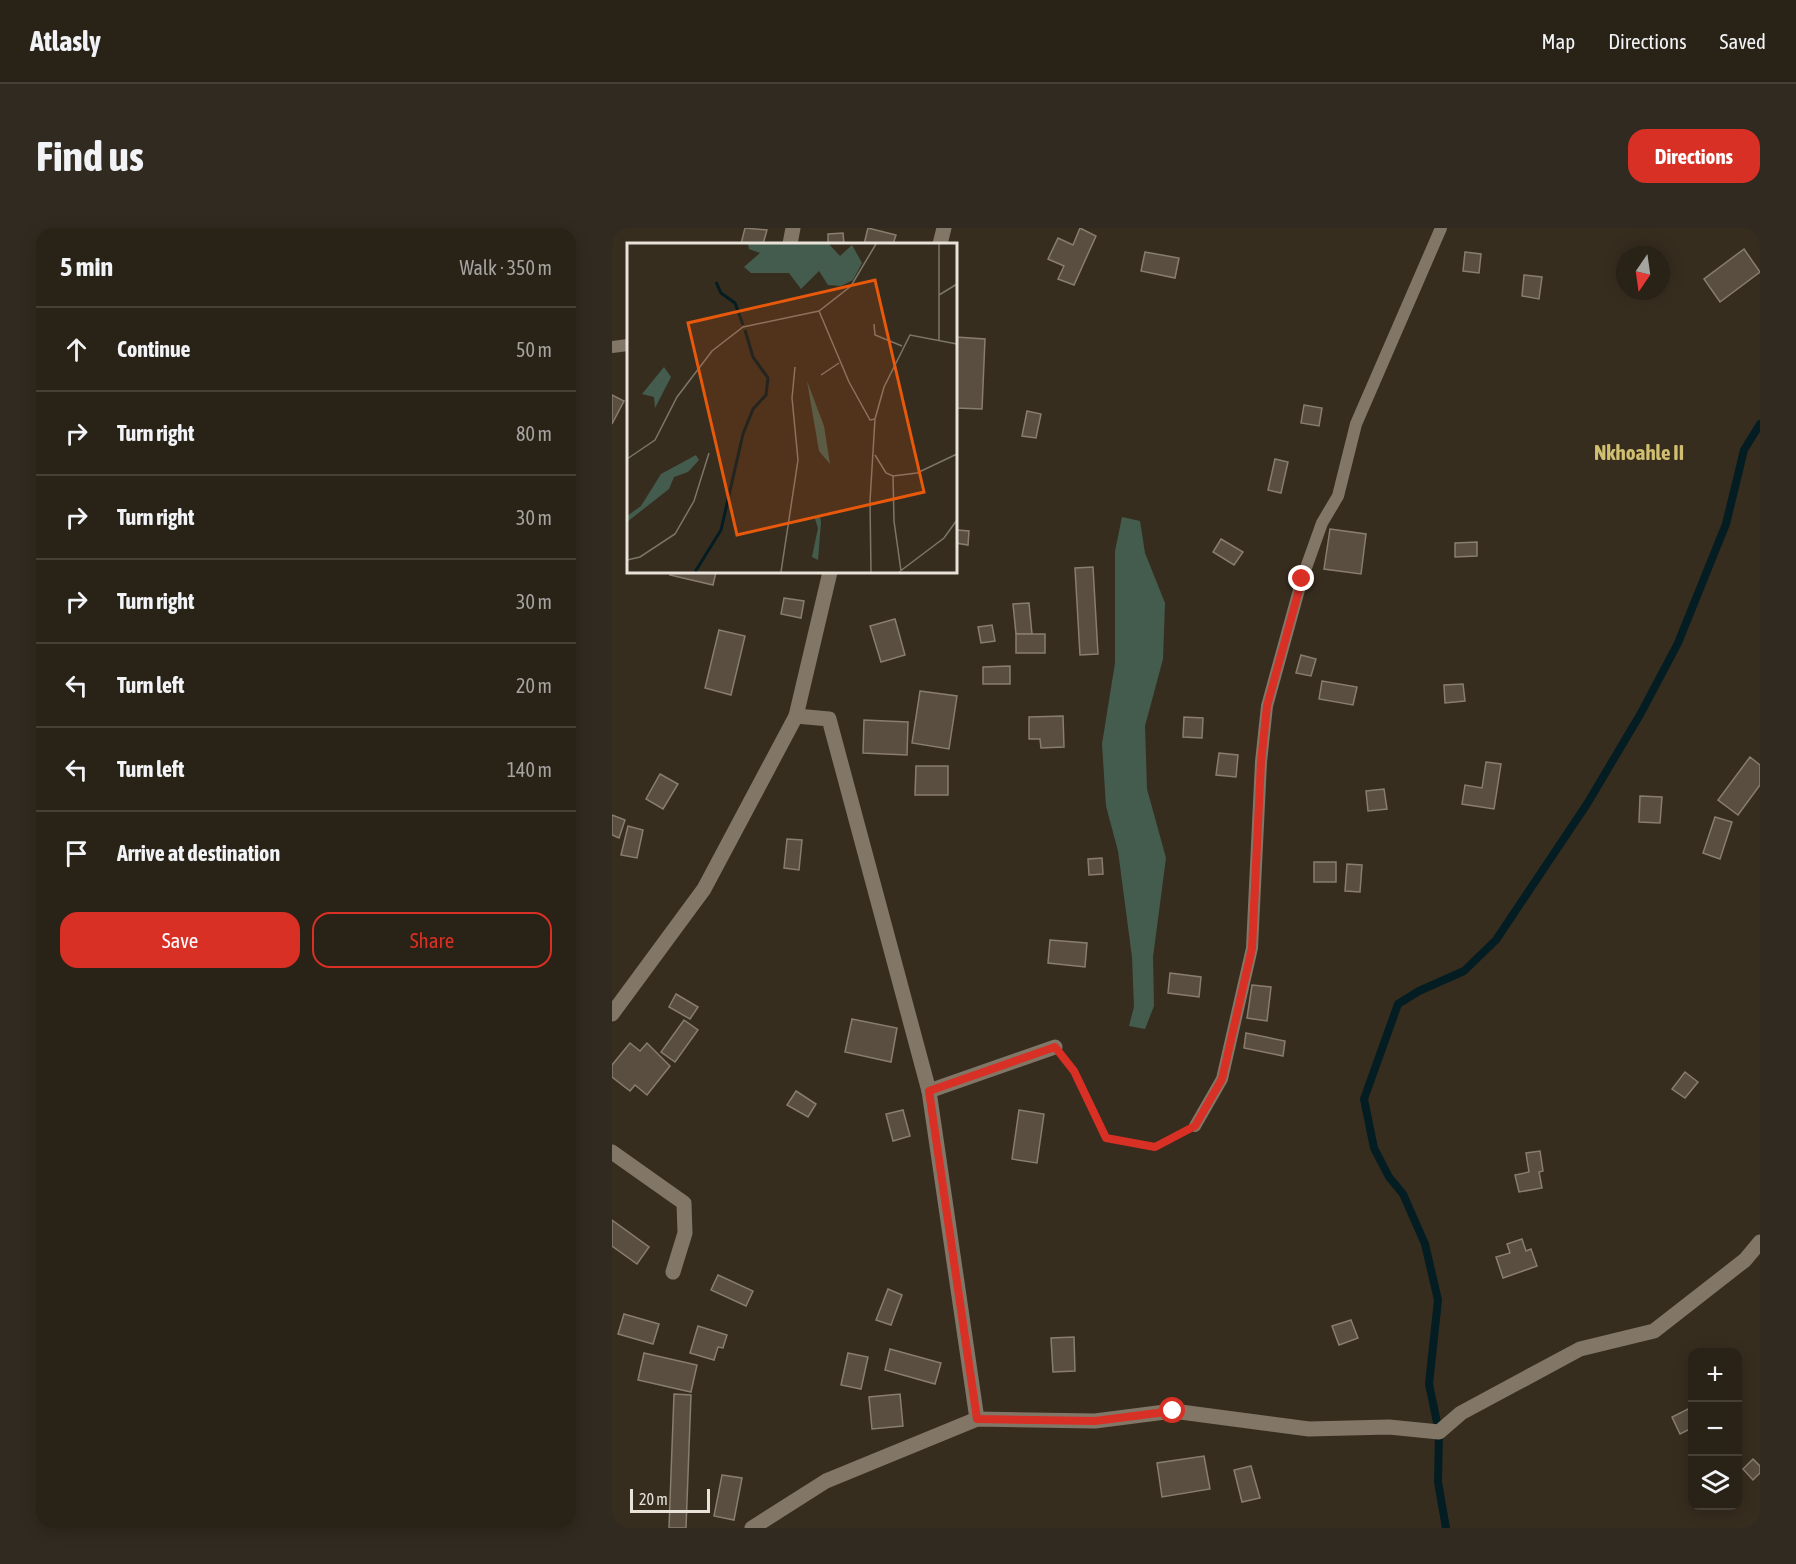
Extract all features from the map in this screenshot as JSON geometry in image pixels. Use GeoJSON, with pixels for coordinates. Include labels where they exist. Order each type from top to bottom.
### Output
{"type":"FeatureCollection","features":[{"type":"Feature","properties":{"kind":"street"},"geometry":{"type":"LineString","coordinates":[[790,243],[794,228]]}},
{"type":"Feature","properties":{"kind":"street"},"geometry":{"type":"LineString","coordinates":[[940,243],[944,228]]}},
{"type":"Feature","properties":{"kind":"street"},"geometry":{"type":"LineString","coordinates":[[612,1014],[704,890],[796,716],[830,573]]}},
{"type":"Feature","properties":{"kind":"street"},"geometry":{"type":"LineString","coordinates":[[796,716],[829,719],[929,1091],[977,1419]]}},
{"type":"Feature","properties":{"kind":"street"},"geometry":{"type":"LineString","coordinates":[[929,1091],[1055,1047]]}},
{"type":"Feature","properties":{"kind":"street"},"geometry":{"type":"LineString","coordinates":[[612,1152],[684,1203],[685,1233],[673,1272]]}},
{"type":"Feature","properties":{"kind":"street"},"geometry":{"type":"LineString","coordinates":[[752,1528],[826,1481],[977,1419],[1095,1421],[1173,1411],[1309,1429],[1389,1427],[1439,1432],[1461,1413],[1580,1349],[1654,1331],[1745,1260],[1760,1242]]}},
{"type":"Feature","properties":{"kind":"lane"},"geometry":{"type":"LineString","coordinates":[[1195,1126],[1222,1079],[1252,948],[1261,762],[1267,706],[1302,579],[1322,523],[1338,496],[1356,424],[1441,228]]}},
{"type":"Feature","properties":{"kind":"lane"},"geometry":{"type":"LineString","coordinates":[[612,347],[627,345]]}},
{"type":"Feature","properties":{"kind":"path"},"geometry":{"type":"LineString","coordinates":[[1055,1047],[1074,1071],[1106,1138],[1155,1147],[1195,1126]]}},
{"type":"Feature","properties":{"kind":"green space"},"geometry":{"type":"Polygon","coordinates":[[[1122,517],[1140,521],[1145,553],[1165,603],[1163,659],[1145,726],[1147,789],[1166,858],[1153,957],[1154,1006],[1145,1029],[1129,1026],[1134,1007],[1132,957],[1118,851],[1106,806],[1102,744],[1115,663],[1115,551],[1122,517]]]}},
{"type":"Feature","properties":{"kind":"building"},"geometry":{"type":"Polygon","coordinates":[[[745,228],[767,230],[763,243],[741,243],[745,228]]]}},
{"type":"Feature","properties":{"kind":"building"},"geometry":{"type":"Polygon","coordinates":[[[868,228],[896,235],[893,243],[864,243],[868,228]]]}},
{"type":"Feature","properties":{"kind":"building"},"geometry":{"type":"Polygon","coordinates":[[[1080,228],[1096,236],[1074,285],[1058,279],[1064,266],[1048,259],[1058,238],[1073,245],[1080,228]]]}},
{"type":"Feature","properties":{"kind":"building"},"geometry":{"type":"Polygon","coordinates":[[[843,233],[844,243],[828,243],[828,234],[843,233]]]}},
{"type":"Feature","properties":{"kind":"building"},"geometry":{"type":"Polygon","coordinates":[[[1744,249],[1760,272],[1720,302],[1704,279],[1744,249]]]}},
{"type":"Feature","properties":{"kind":"building"},"geometry":{"type":"Polygon","coordinates":[[[1145,252],[1179,258],[1175,278],[1141,271],[1145,252]]]}},
{"type":"Feature","properties":{"kind":"building"},"geometry":{"type":"Polygon","coordinates":[[[1465,252],[1481,254],[1479,273],[1463,271],[1465,252]]]}},
{"type":"Feature","properties":{"kind":"building"},"geometry":{"type":"Polygon","coordinates":[[[1524,275],[1542,277],[1539,299],[1522,296],[1524,275]]]}},
{"type":"Feature","properties":{"kind":"building"},"geometry":{"type":"Polygon","coordinates":[[[957,337],[985,339],[982,409],[957,408],[957,337]]]}},
{"type":"Feature","properties":{"kind":"building"},"geometry":{"type":"Polygon","coordinates":[[[612,395],[624,401],[612,424],[612,395]]]}},
{"type":"Feature","properties":{"kind":"building"},"geometry":{"type":"Polygon","coordinates":[[[1304,405],[1322,408],[1319,426],[1301,423],[1304,405]]]}},
{"type":"Feature","properties":{"kind":"building"},"geometry":{"type":"Polygon","coordinates":[[[1027,411],[1041,414],[1036,438],[1022,436],[1027,411]]]}},
{"type":"Feature","properties":{"kind":"building"},"geometry":{"type":"Polygon","coordinates":[[[1275,459],[1288,462],[1281,493],[1268,490],[1275,459]]]}},
{"type":"Feature","properties":{"kind":"building"},"geometry":{"type":"Polygon","coordinates":[[[1330,529],[1366,534],[1361,574],[1324,569],[1330,529]]]}},
{"type":"Feature","properties":{"kind":"building"},"geometry":{"type":"Polygon","coordinates":[[[957,530],[969,531],[968,545],[957,543],[957,530]]]}},
{"type":"Feature","properties":{"kind":"building"},"geometry":{"type":"Polygon","coordinates":[[[1221,539],[1243,552],[1234,565],[1213,552],[1221,539]]]}},
{"type":"Feature","properties":{"kind":"building"},"geometry":{"type":"Polygon","coordinates":[[[1477,542],[1477,556],[1455,557],[1455,543],[1477,542]]]}},
{"type":"Feature","properties":{"kind":"building"},"geometry":{"type":"Polygon","coordinates":[[[1093,567],[1098,654],[1080,655],[1075,568],[1093,567]]]}},
{"type":"Feature","properties":{"kind":"building"},"geometry":{"type":"Polygon","coordinates":[[[671,573],[716,573],[713,585],[670,575],[671,573]]]}},
{"type":"Feature","properties":{"kind":"building"},"geometry":{"type":"Polygon","coordinates":[[[784,598],[804,601],[801,618],[781,614],[784,598]]]}},
{"type":"Feature","properties":{"kind":"building"},"geometry":{"type":"Polygon","coordinates":[[[1029,603],[1032,634],[1016,634],[1013,604],[1029,603]]]}},
{"type":"Feature","properties":{"kind":"building"},"geometry":{"type":"Polygon","coordinates":[[[895,619],[905,655],[881,662],[870,626],[895,619]]]}},
{"type":"Feature","properties":{"kind":"building"},"geometry":{"type":"Polygon","coordinates":[[[992,625],[995,641],[981,643],[978,627],[992,625]]]}},
{"type":"Feature","properties":{"kind":"building"},"geometry":{"type":"Polygon","coordinates":[[[719,630],[745,636],[731,695],[705,688],[719,630]]]}},
{"type":"Feature","properties":{"kind":"building"},"geometry":{"type":"Polygon","coordinates":[[[1016,634],[1045,634],[1045,653],[1016,653],[1016,634]]]}},
{"type":"Feature","properties":{"kind":"building"},"geometry":{"type":"Polygon","coordinates":[[[1301,655],[1316,659],[1311,676],[1296,673],[1301,655]]]}},
{"type":"Feature","properties":{"kind":"building"},"geometry":{"type":"Polygon","coordinates":[[[1010,666],[1010,684],[983,684],[983,667],[1010,666]]]}},
{"type":"Feature","properties":{"kind":"building"},"geometry":{"type":"Polygon","coordinates":[[[1322,681],[1357,687],[1353,705],[1319,699],[1322,681]]]}},
{"type":"Feature","properties":{"kind":"building"},"geometry":{"type":"Polygon","coordinates":[[[1463,684],[1465,701],[1445,703],[1444,685],[1463,684]]]}},
{"type":"Feature","properties":{"kind":"building"},"geometry":{"type":"Polygon","coordinates":[[[920,691],[957,696],[949,749],[912,743],[920,691]]]}},
{"type":"Feature","properties":{"kind":"building"},"geometry":{"type":"Polygon","coordinates":[[[1063,716],[1064,747],[1041,748],[1040,739],[1029,739],[1029,717],[1063,716]]]}},
{"type":"Feature","properties":{"kind":"building"},"geometry":{"type":"Polygon","coordinates":[[[1184,717],[1203,718],[1202,738],[1183,737],[1184,717]]]}},
{"type":"Feature","properties":{"kind":"building"},"geometry":{"type":"Polygon","coordinates":[[[864,720],[908,722],[907,755],[863,753],[864,720]]]}},
{"type":"Feature","properties":{"kind":"building"},"geometry":{"type":"Polygon","coordinates":[[[1219,753],[1238,755],[1236,777],[1216,775],[1219,753]]]}},
{"type":"Feature","properties":{"kind":"building"},"geometry":{"type":"Polygon","coordinates":[[[1750,757],[1760,765],[1760,785],[1738,815],[1718,800],[1750,757]]]}},
{"type":"Feature","properties":{"kind":"building"},"geometry":{"type":"Polygon","coordinates":[[[1486,762],[1501,764],[1494,809],[1462,804],[1465,785],[1482,788],[1486,762]]]}},
{"type":"Feature","properties":{"kind":"building"},"geometry":{"type":"Polygon","coordinates":[[[916,766],[948,766],[948,795],[915,795],[916,766]]]}},
{"type":"Feature","properties":{"kind":"building"},"geometry":{"type":"Polygon","coordinates":[[[660,774],[678,784],[663,809],[646,799],[660,774]]]}},
{"type":"Feature","properties":{"kind":"building"},"geometry":{"type":"Polygon","coordinates":[[[1384,789],[1387,809],[1368,811],[1366,791],[1384,789]]]}},
{"type":"Feature","properties":{"kind":"building"},"geometry":{"type":"Polygon","coordinates":[[[1640,796],[1662,797],[1660,823],[1639,822],[1640,796]]]}},
{"type":"Feature","properties":{"kind":"building"},"geometry":{"type":"Polygon","coordinates":[[[612,815],[625,820],[619,838],[612,835],[612,815]]]}},
{"type":"Feature","properties":{"kind":"building"},"geometry":{"type":"Polygon","coordinates":[[[1715,817],[1732,822],[1720,859],[1703,853],[1715,817]]]}},
{"type":"Feature","properties":{"kind":"building"},"geometry":{"type":"Polygon","coordinates":[[[628,826],[643,830],[637,858],[621,855],[628,826]]]}},
{"type":"Feature","properties":{"kind":"building"},"geometry":{"type":"Polygon","coordinates":[[[787,839],[802,840],[799,870],[784,868],[787,839]]]}},
{"type":"Feature","properties":{"kind":"building"},"geometry":{"type":"Polygon","coordinates":[[[1102,858],[1103,874],[1089,875],[1088,859],[1102,858]]]}},
{"type":"Feature","properties":{"kind":"building"},"geometry":{"type":"Polygon","coordinates":[[[1314,862],[1336,862],[1336,882],[1314,882],[1314,862]]]}},
{"type":"Feature","properties":{"kind":"building"},"geometry":{"type":"Polygon","coordinates":[[[1347,864],[1362,865],[1360,892],[1345,891],[1347,864]]]}},
{"type":"Feature","properties":{"kind":"building"},"geometry":{"type":"Polygon","coordinates":[[[1050,940],[1087,943],[1085,967],[1048,963],[1050,940]]]}},
{"type":"Feature","properties":{"kind":"building"},"geometry":{"type":"Polygon","coordinates":[[[1170,973],[1201,977],[1199,997],[1168,993],[1170,973]]]}},
{"type":"Feature","properties":{"kind":"building"},"geometry":{"type":"Polygon","coordinates":[[[1252,985],[1271,987],[1267,1021],[1247,1018],[1252,985]]]}},
{"type":"Feature","properties":{"kind":"building"},"geometry":{"type":"Polygon","coordinates":[[[676,994],[698,1007],[690,1019],[669,1007],[676,994]]]}},
{"type":"Feature","properties":{"kind":"building"},"geometry":{"type":"Polygon","coordinates":[[[852,1019],[897,1028],[891,1062],[845,1052],[852,1019]]]}},
{"type":"Feature","properties":{"kind":"building"},"geometry":{"type":"Polygon","coordinates":[[[684,1020],[698,1030],[675,1062],[661,1052],[684,1020]]]}},
{"type":"Feature","properties":{"kind":"building"},"geometry":{"type":"Polygon","coordinates":[[[1246,1033],[1285,1041],[1283,1056],[1244,1048],[1246,1033]]]}},
{"type":"Feature","properties":{"kind":"building"},"geometry":{"type":"Polygon","coordinates":[[[630,1043],[640,1051],[647,1043],[670,1066],[647,1095],[635,1085],[630,1091],[612,1077],[612,1065],[630,1043]]]}},
{"type":"Feature","properties":{"kind":"building"},"geometry":{"type":"Polygon","coordinates":[[[1685,1072],[1698,1082],[1685,1098],[1672,1089],[1685,1072]]]}},
{"type":"Feature","properties":{"kind":"building"},"geometry":{"type":"Polygon","coordinates":[[[796,1091],[816,1104],[808,1117],[787,1105],[796,1091]]]}},
{"type":"Feature","properties":{"kind":"building"},"geometry":{"type":"Polygon","coordinates":[[[903,1110],[910,1136],[893,1141],[886,1114],[903,1110]]]}},
{"type":"Feature","properties":{"kind":"building"},"geometry":{"type":"Polygon","coordinates":[[[1019,1110],[1044,1114],[1037,1163],[1012,1159],[1019,1110]]]}},
{"type":"Feature","properties":{"kind":"building"},"geometry":{"type":"Polygon","coordinates":[[[1540,1151],[1543,1171],[1539,1172],[1542,1188],[1519,1192],[1515,1175],[1529,1172],[1526,1153],[1540,1151]]]}},
{"type":"Feature","properties":{"kind":"building"},"geometry":{"type":"Polygon","coordinates":[[[612,1220],[649,1247],[637,1264],[612,1246],[612,1220]]]}},
{"type":"Feature","properties":{"kind":"building"},"geometry":{"type":"Polygon","coordinates":[[[1522,1239],[1526,1251],[1531,1249],[1537,1266],[1503,1278],[1496,1257],[1510,1253],[1507,1244],[1522,1239]]]}},
{"type":"Feature","properties":{"kind":"building"},"geometry":{"type":"Polygon","coordinates":[[[718,1275],[753,1291],[746,1306],[711,1290],[718,1275]]]}},
{"type":"Feature","properties":{"kind":"building"},"geometry":{"type":"Polygon","coordinates":[[[888,1289],[902,1295],[891,1325],[876,1320],[888,1289]]]}},
{"type":"Feature","properties":{"kind":"building"},"geometry":{"type":"Polygon","coordinates":[[[624,1314],[659,1324],[653,1344],[618,1334],[624,1314]]]}},
{"type":"Feature","properties":{"kind":"building"},"geometry":{"type":"Polygon","coordinates":[[[1351,1320],[1358,1338],[1339,1345],[1332,1326],[1351,1320]]]}},
{"type":"Feature","properties":{"kind":"building"},"geometry":{"type":"Polygon","coordinates":[[[698,1326],[727,1335],[723,1348],[718,1347],[714,1360],[690,1353],[698,1326]]]}},
{"type":"Feature","properties":{"kind":"building"},"geometry":{"type":"Polygon","coordinates":[[[1074,1337],[1075,1371],[1053,1372],[1051,1338],[1074,1337]]]}},
{"type":"Feature","properties":{"kind":"building"},"geometry":{"type":"Polygon","coordinates":[[[890,1349],[941,1363],[935,1384],[885,1370],[890,1349]]]}},
{"type":"Feature","properties":{"kind":"building"},"geometry":{"type":"Polygon","coordinates":[[[644,1353],[697,1365],[691,1392],[638,1380],[644,1353]]]}},
{"type":"Feature","properties":{"kind":"building"},"geometry":{"type":"Polygon","coordinates":[[[848,1353],[868,1357],[861,1389],[841,1385],[848,1353]]]}},
{"type":"Feature","properties":{"kind":"building"},"geometry":{"type":"Polygon","coordinates":[[[674,1394],[691,1395],[686,1528],[669,1528],[674,1394]]]}},
{"type":"Feature","properties":{"kind":"building"},"geometry":{"type":"Polygon","coordinates":[[[900,1394],[903,1426],[872,1429],[869,1397],[900,1394]]]}},
{"type":"Feature","properties":{"kind":"building"},"geometry":{"type":"Polygon","coordinates":[[[1688,1409],[1688,1430],[1680,1434],[1672,1417],[1688,1409]]]}},
{"type":"Feature","properties":{"kind":"building"},"geometry":{"type":"Polygon","coordinates":[[[1204,1456],[1210,1489],[1162,1497],[1157,1463],[1204,1456]]]}},
{"type":"Feature","properties":{"kind":"building"},"geometry":{"type":"Polygon","coordinates":[[[1753,1459],[1760,1466],[1760,1473],[1753,1480],[1743,1469],[1753,1459]]]}},
{"type":"Feature","properties":{"kind":"building"},"geometry":{"type":"Polygon","coordinates":[[[1251,1466],[1260,1498],[1242,1502],[1234,1470],[1251,1466]]]}},
{"type":"Feature","properties":{"kind":"building"},"geometry":{"type":"Polygon","coordinates":[[[722,1475],[742,1478],[734,1520],[714,1516],[722,1475]]]}},
{"type":"Feature","properties":{"kind":"waterway"},"geometry":{"type":"LineString","coordinates":[[1446,1528],[1438,1482],[1439,1432],[1429,1384],[1438,1300],[1425,1244],[1403,1194],[1389,1177],[1374,1148],[1364,1099],[1398,1004],[1419,991],[1464,971],[1496,940],[1587,804],[1641,713],[1678,643],[1726,524],[1744,450],[1760,424]]}},
{"type":"Feature","properties":{"kind":"district","name":"Nkhoahle II"},"geometry":{"type":"Point","coordinates":[1639,453]}},
{"type":"Feature","properties":{"kind":"route"},"geometry":{"type":"LineString","coordinates":[[1173,1411],[1095,1421],[977,1419],[929,1091],[1055,1047],[1074,1071],[1106,1138],[1155,1147],[1195,1126],[1222,1079],[1252,948],[1261,762],[1267,706],[1302,579]]}}]}
